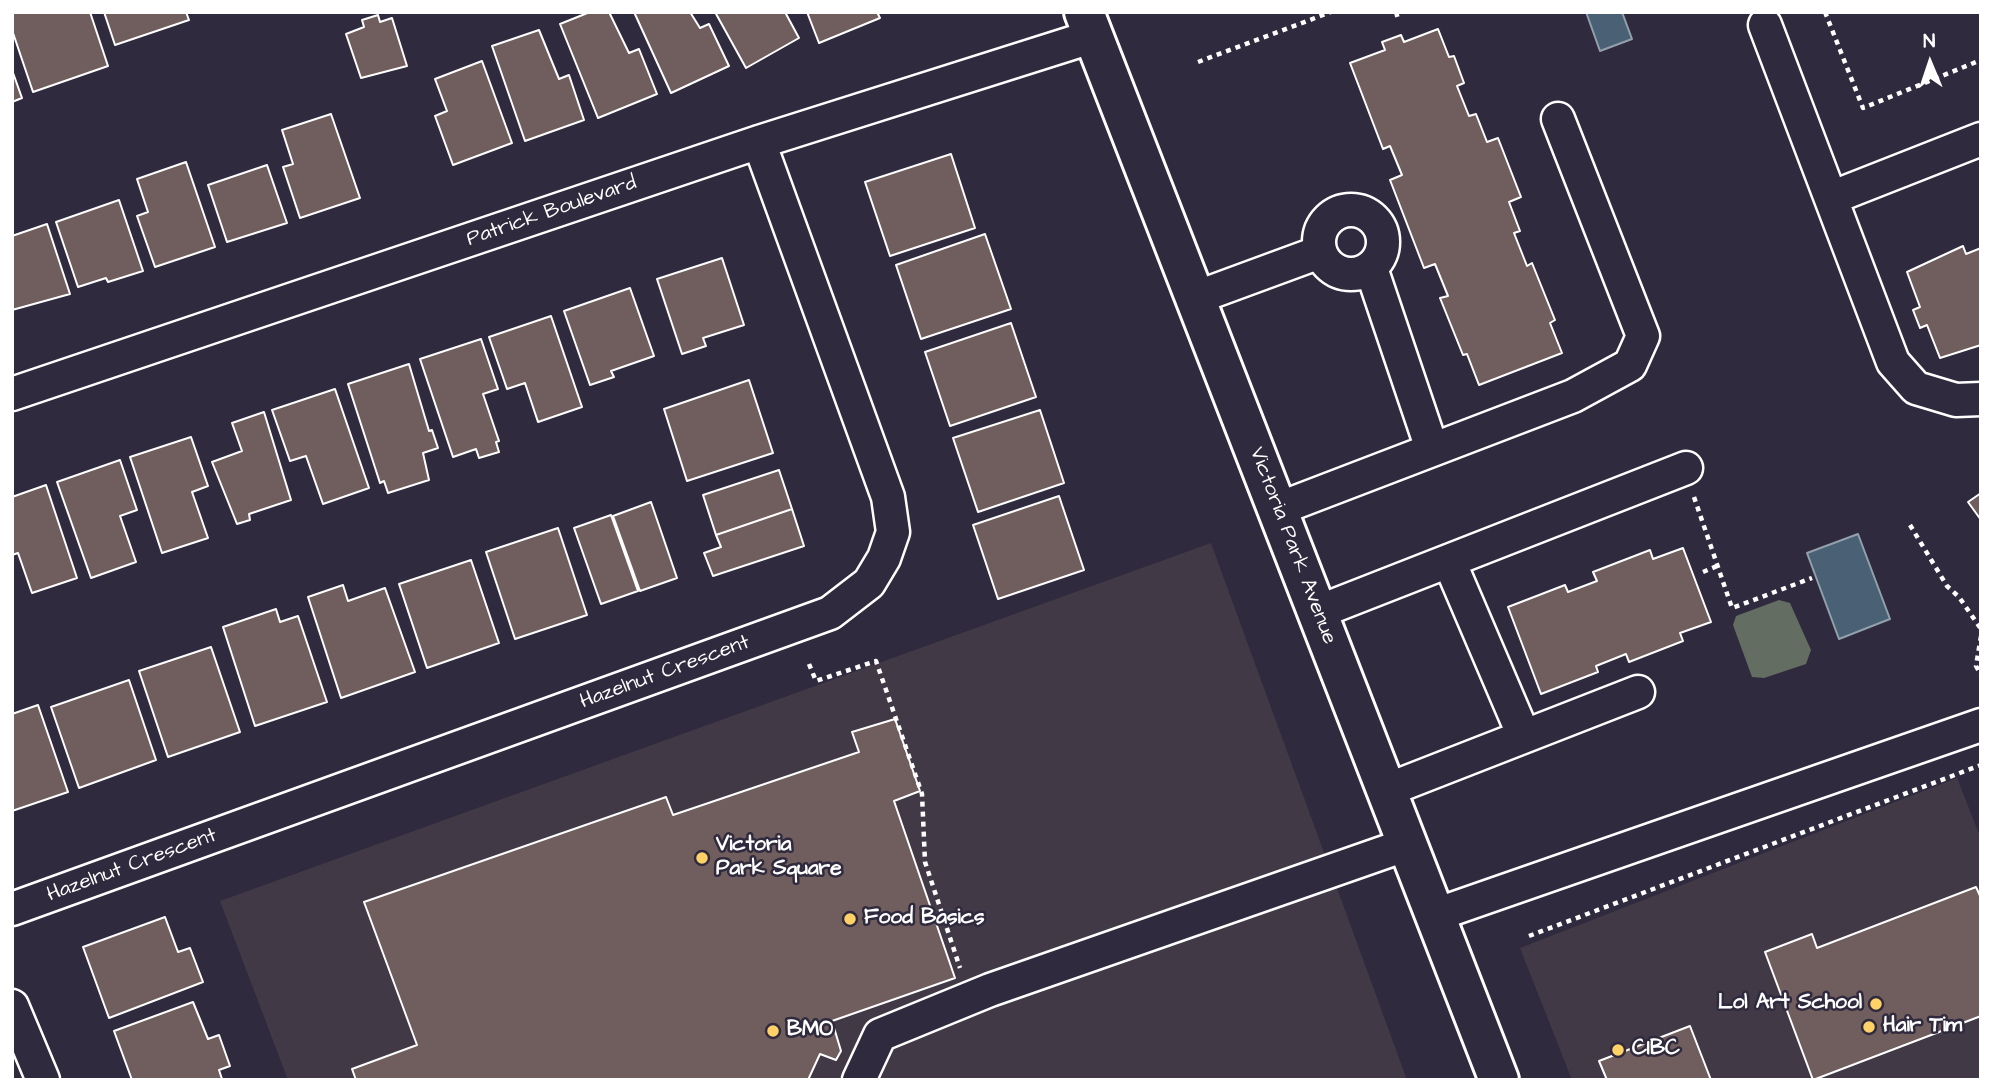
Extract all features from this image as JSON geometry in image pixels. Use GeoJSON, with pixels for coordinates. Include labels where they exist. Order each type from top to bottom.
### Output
{"type":"FeatureCollection","features":[{"type":"Feature","properties":{"kind":"main road","name":"Victoria Park Avenue"},"geometry":{"type":"LineString","coordinates":[[1089,24],[1499,1080]]}},
{"type":"Feature","properties":{"kind":"street","name":"Patrick Boulevard"},"geometry":{"type":"LineString","coordinates":[[12,394],[759,142],[1089,24]]}},
{"type":"Feature","properties":{"kind":"street"},"geometry":{"type":"LineString","coordinates":[[1765,25],[1893,362],[1916,388],[1956,400],[1981,399]]}},
{"type":"Feature","properties":{"kind":"street"},"geometry":{"type":"LineString","coordinates":[[1278,509],[1573,396],[1630,365],[1643,336],[1558,119]]}},
{"type":"Feature","properties":{"kind":"street"},"geometry":{"type":"LineString","coordinates":[[1831,198],[1981,139]]}},
{"type":"Feature","properties":{"kind":"street","name":"Hazelnut Crescent"},"geometry":{"type":"LineString","coordinates":[[12,909],[830,613],[869,583],[893,532],[888,497],[759,142]]}},
{"type":"Feature","properties":{"kind":"street"},"geometry":{"type":"LineString","coordinates":[[1354,210],[1365,213],[1380,228],[1383,238],[1379,260],[1362,273],[1341,273],[1332,269],[1320,252],[1320,231],[1334,215],[1354,210]]}},
{"type":"Feature","properties":{"kind":"street"},"geometry":{"type":"LineString","coordinates":[[1195,298],[1320,252]]}},
{"type":"Feature","properties":{"kind":"street"},"geometry":{"type":"LineString","coordinates":[[1371,268],[1433,449]]}},
{"type":"Feature","properties":{"kind":"street"},"geometry":{"type":"LineString","coordinates":[[1318,612],[1686,468]]}},
{"type":"Feature","properties":{"kind":"street"},"geometry":{"type":"LineString","coordinates":[[1449,561],[1523,734]]}},
{"type":"Feature","properties":{"kind":"street"},"geometry":{"type":"LineString","coordinates":[[1387,790],[1523,734],[1638,692]]}},
{"type":"Feature","properties":{"kind":"street"},"geometry":{"type":"LineString","coordinates":[[1435,915],[1981,724]]}},
{"type":"Feature","properties":{"kind":"street"},"geometry":{"type":"LineString","coordinates":[[859,1080],[880,1035],[990,990],[1408,844]]}},
{"type":"Feature","properties":{"kind":"street"},"geometry":{"type":"LineString","coordinates":[[12,1006],[43,1080]]}},
{"type":"Feature","properties":{"kind":"path"},"geometry":{"type":"LineString","coordinates":[[1198,62],[1331,12]]}},
{"type":"Feature","properties":{"kind":"path"},"geometry":{"type":"LineString","coordinates":[[1396,12],[1398,19]]}},
{"type":"Feature","properties":{"kind":"path"},"geometry":{"type":"LineString","coordinates":[[1825,12],[1863,108],[1981,60]]}},
{"type":"Feature","properties":{"kind":"path"},"geometry":{"type":"LineString","coordinates":[[1686,468],[1732,608],[1812,578]]}},
{"type":"Feature","properties":{"kind":"path"},"geometry":{"type":"LineString","coordinates":[[1910,525],[1947,586],[1959,597],[1981,629]]}},
{"type":"Feature","properties":{"kind":"path"},"geometry":{"type":"LineString","coordinates":[[1703,572],[1717,566]]}},
{"type":"Feature","properties":{"kind":"path"},"geometry":{"type":"LineString","coordinates":[[1981,636],[1976,666],[1981,675]]}},
{"type":"Feature","properties":{"kind":"path"},"geometry":{"type":"LineString","coordinates":[[809,664],[816,681],[876,661],[922,794],[925,862],[964,980]]}},
{"type":"Feature","properties":{"kind":"path"},"geometry":{"type":"LineString","coordinates":[[1528,936],[1981,765]]}},
{"type":"Feature","properties":{"kind":"shaded area"},"geometry":{"type":"Polygon","coordinates":[[[1211,543],[1407,1080],[288,1080],[220,901],[1211,543]]]}},
{"type":"Feature","properties":{"kind":"shaded area"},"geometry":{"type":"Polygon","coordinates":[[[1957,778],[1981,839],[1981,1080],[1572,1080],[1520,948],[1957,778]]]}},
{"type":"Feature","properties":{"kind":"green space"},"geometry":{"type":"Polygon","coordinates":[[[1779,600],[1790,603],[1811,650],[1806,664],[1764,678],[1752,677],[1733,625],[1736,616],[1779,600]]]}},
{"type":"Feature","properties":{"kind":"water"},"geometry":{"type":"Polygon","coordinates":[[[1586,12],[1622,12],[1632,39],[1600,51],[1586,12]]]}},
{"type":"Feature","properties":{"kind":"water"},"geometry":{"type":"Polygon","coordinates":[[[1858,534],[1890,619],[1839,639],[1807,553],[1858,534]]]}},
{"type":"Feature","properties":{"kind":"building"},"geometry":{"type":"Polygon","coordinates":[[[12,12],[90,12],[108,66],[33,92],[12,30],[12,12]]]}},
{"type":"Feature","properties":{"kind":"building"},"geometry":{"type":"Polygon","coordinates":[[[104,12],[186,12],[189,20],[115,45],[104,12]]]}},
{"type":"Feature","properties":{"kind":"building"},"geometry":{"type":"Polygon","coordinates":[[[590,12],[609,12],[629,53],[639,49],[657,94],[598,118],[560,24],[590,12]]]}},
{"type":"Feature","properties":{"kind":"building"},"geometry":{"type":"Polygon","coordinates":[[[634,12],[690,12],[700,28],[709,24],[729,66],[671,93],[634,12]]]}},
{"type":"Feature","properties":{"kind":"building"},"geometry":{"type":"Polygon","coordinates":[[[715,12],[785,12],[799,38],[746,68],[715,12]]]}},
{"type":"Feature","properties":{"kind":"building"},"geometry":{"type":"Polygon","coordinates":[[[807,12],[877,12],[880,18],[819,43],[807,12]]]}},
{"type":"Feature","properties":{"kind":"building"},"geometry":{"type":"Polygon","coordinates":[[[378,15],[380,22],[392,18],[407,66],[361,78],[346,34],[364,27],[362,20],[378,15]]]}},
{"type":"Feature","properties":{"kind":"building"},"geometry":{"type":"Polygon","coordinates":[[[1438,29],[1449,57],[1454,56],[1464,83],[1457,86],[1469,116],[1476,114],[1487,142],[1498,138],[1521,197],[1509,202],[1520,231],[1514,233],[1527,266],[1532,263],[1555,320],[1550,323],[1562,353],[1479,385],[1467,354],[1463,355],[1440,298],[1448,296],[1435,264],[1424,268],[1390,180],[1402,175],[1390,146],[1383,149],[1350,63],[1385,50],[1382,42],[1401,35],[1404,42],[1438,29]]]}},
{"type":"Feature","properties":{"kind":"building"},"geometry":{"type":"Polygon","coordinates":[[[539,30],[559,79],[569,75],[584,120],[525,141],[492,46],[539,30]]]}},
{"type":"Feature","properties":{"kind":"building"},"geometry":{"type":"Polygon","coordinates":[[[482,61],[512,143],[453,165],[435,116],[447,111],[435,79],[482,61]]]}},
{"type":"Feature","properties":{"kind":"building"},"geometry":{"type":"Polygon","coordinates":[[[12,70],[22,98],[12,102],[12,70]]]}},
{"type":"Feature","properties":{"kind":"building"},"geometry":{"type":"Polygon","coordinates":[[[331,114],[360,198],[300,218],[283,167],[293,164],[282,130],[331,114]]]}},
{"type":"Feature","properties":{"kind":"building"},"geometry":{"type":"Polygon","coordinates":[[[951,154],[975,228],[890,256],[865,182],[951,154]]]}},
{"type":"Feature","properties":{"kind":"building"},"geometry":{"type":"Polygon","coordinates":[[[186,162],[215,247],[155,267],[137,216],[148,212],[137,179],[186,162]]]}},
{"type":"Feature","properties":{"kind":"building"},"geometry":{"type":"Polygon","coordinates":[[[267,165],[287,223],[227,242],[208,185],[267,165]]]}},
{"type":"Feature","properties":{"kind":"building"},"geometry":{"type":"Polygon","coordinates":[[[119,200],[143,271],[108,282],[106,278],[78,287],[56,222],[119,200]]]}},
{"type":"Feature","properties":{"kind":"building"},"geometry":{"type":"Polygon","coordinates":[[[47,224],[70,294],[12,310],[12,236],[47,224]]]}},
{"type":"Feature","properties":{"kind":"building"},"geometry":{"type":"Polygon","coordinates":[[[985,234],[1011,309],[921,339],[896,265],[985,234]]]}},
{"type":"Feature","properties":{"kind":"building"},"geometry":{"type":"Polygon","coordinates":[[[1963,246],[1966,254],[1981,248],[1981,345],[1940,358],[1927,325],[1920,328],[1913,310],[1920,307],[1907,272],[1963,246]]]}},
{"type":"Feature","properties":{"kind":"building"},"geometry":{"type":"Polygon","coordinates":[[[722,258],[744,325],[703,338],[706,346],[682,354],[657,279],[722,258]]]}},
{"type":"Feature","properties":{"kind":"building"},"geometry":{"type":"Polygon","coordinates":[[[630,288],[654,356],[611,371],[614,377],[590,385],[564,311],[630,288]]]}},
{"type":"Feature","properties":{"kind":"building"},"geometry":{"type":"Polygon","coordinates":[[[551,316],[582,407],[538,422],[525,383],[507,389],[489,337],[551,316]]]}},
{"type":"Feature","properties":{"kind":"building"},"geometry":{"type":"Polygon","coordinates":[[[1011,323],[1036,397],[950,426],[925,352],[1011,323]]]}},
{"type":"Feature","properties":{"kind":"building"},"geometry":{"type":"Polygon","coordinates":[[[481,339],[498,389],[483,394],[499,441],[496,442],[499,452],[479,458],[476,449],[453,457],[420,359],[481,339]]]}},
{"type":"Feature","properties":{"kind":"building"},"geometry":{"type":"Polygon","coordinates":[[[409,364],[429,431],[432,430],[438,448],[423,453],[429,480],[388,493],[384,481],[380,483],[348,384],[409,364]]]}},
{"type":"Feature","properties":{"kind":"building"},"geometry":{"type":"Polygon","coordinates":[[[749,380],[773,453],[687,481],[664,409],[749,380]]]}},
{"type":"Feature","properties":{"kind":"building"},"geometry":{"type":"Polygon","coordinates":[[[335,389],[369,488],[323,504],[306,456],[290,461],[272,410],[335,389]]]}},
{"type":"Feature","properties":{"kind":"building"},"geometry":{"type":"Polygon","coordinates":[[[1040,410],[1064,483],[978,512],[953,438],[1040,410]]]}},
{"type":"Feature","properties":{"kind":"building"},"geometry":{"type":"Polygon","coordinates":[[[264,412],[291,500],[249,514],[250,520],[237,524],[212,462],[242,451],[232,423],[264,412]]]}},
{"type":"Feature","properties":{"kind":"building"},"geometry":{"type":"Polygon","coordinates":[[[191,437],[208,486],[192,492],[208,538],[162,553],[130,457],[191,437]]]}},
{"type":"Feature","properties":{"kind":"building"},"geometry":{"type":"Polygon","coordinates":[[[120,460],[137,510],[120,516],[136,562],[91,578],[57,482],[120,460]]]}},
{"type":"Feature","properties":{"kind":"building"},"geometry":{"type":"Polygon","coordinates":[[[779,470],[792,509],[716,535],[703,495],[779,470]]]}},
{"type":"Feature","properties":{"kind":"building"},"geometry":{"type":"Polygon","coordinates":[[[46,485],[77,578],[32,593],[18,553],[12,555],[12,497],[46,485]]]}},
{"type":"Feature","properties":{"kind":"building"},"geometry":{"type":"Polygon","coordinates":[[[1981,493],[1981,520],[1968,502],[1981,493]]]}},
{"type":"Feature","properties":{"kind":"building"},"geometry":{"type":"Polygon","coordinates":[[[1059,496],[1084,570],[998,599],[973,525],[1059,496]]]}},
{"type":"Feature","properties":{"kind":"building"},"geometry":{"type":"Polygon","coordinates":[[[651,502],[677,578],[640,591],[613,516],[651,502]]]}},
{"type":"Feature","properties":{"kind":"building"},"geometry":{"type":"Polygon","coordinates":[[[792,509],[804,546],[713,576],[704,553],[721,547],[716,535],[792,509]]]}},
{"type":"Feature","properties":{"kind":"building"},"geometry":{"type":"Polygon","coordinates":[[[611,515],[638,591],[601,604],[574,528],[611,515]]]}},
{"type":"Feature","properties":{"kind":"building"},"geometry":{"type":"Polygon","coordinates":[[[558,528],[587,615],[515,639],[486,552],[558,528]]]}},
{"type":"Feature","properties":{"kind":"building"},"geometry":{"type":"Polygon","coordinates":[[[1683,548],[1711,622],[1680,633],[1683,641],[1629,662],[1626,654],[1596,666],[1598,672],[1541,694],[1508,607],[1565,585],[1568,592],[1597,581],[1593,572],[1650,550],[1653,559],[1683,548]]]}},
{"type":"Feature","properties":{"kind":"building"},"geometry":{"type":"Polygon","coordinates":[[[471,560],[499,643],[427,668],[399,584],[471,560]]]}},
{"type":"Feature","properties":{"kind":"building"},"geometry":{"type":"Polygon","coordinates":[[[343,585],[348,601],[385,588],[415,672],[341,698],[308,597],[343,585]]]}},
{"type":"Feature","properties":{"kind":"building"},"geometry":{"type":"Polygon","coordinates":[[[276,609],[280,622],[298,616],[327,702],[255,726],[223,627],[276,609]]]}},
{"type":"Feature","properties":{"kind":"building"},"geometry":{"type":"Polygon","coordinates":[[[211,647],[240,732],[168,757],[139,671],[211,647]]]}},
{"type":"Feature","properties":{"kind":"building"},"geometry":{"type":"Polygon","coordinates":[[[129,680],[156,760],[79,788],[51,707],[129,680]]]}},
{"type":"Feature","properties":{"kind":"building"},"geometry":{"type":"Polygon","coordinates":[[[38,705],[68,792],[12,811],[12,714],[38,705]]]}},
{"type":"Feature","properties":{"kind":"building","name":"Victoria Park Square"},"geometry":{"type":"Polygon","coordinates":[[[895,719],[920,791],[894,801],[955,978],[832,1021],[841,1051],[836,1060],[820,1054],[808,1080],[356,1080],[352,1069],[417,1045],[364,902],[666,797],[673,815],[859,752],[852,732],[895,719]]]}},
{"type":"Feature","properties":{"kind":"building"},"geometry":{"type":"Polygon","coordinates":[[[1976,887],[1981,898],[1981,1016],[1813,1080],[1765,952],[1812,934],[1817,948],[1976,887]]]}},
{"type":"Feature","properties":{"kind":"building"},"geometry":{"type":"Polygon","coordinates":[[[165,917],[178,952],[190,948],[203,982],[109,1018],[83,947],[165,917]]]}},
{"type":"Feature","properties":{"kind":"building"},"geometry":{"type":"Polygon","coordinates":[[[193,1002],[208,1039],[219,1035],[230,1066],[219,1070],[222,1079],[132,1080],[114,1031],[193,1002]]]}},
{"type":"Feature","properties":{"kind":"building"},"geometry":{"type":"Polygon","coordinates":[[[1690,1026],[1711,1080],[1607,1080],[1599,1061],[1690,1026]]]}},
{"type":"Feature","properties":{"kind":"place","name":"Victoria Park Square"},"geometry":{"type":"Point","coordinates":[702,858]}},
{"type":"Feature","properties":{"kind":"place","name":"Food Basics"},"geometry":{"type":"Point","coordinates":[850,919]}},
{"type":"Feature","properties":{"kind":"place","name":"Lol Art School"},"geometry":{"type":"Point","coordinates":[1876,1004]}},
{"type":"Feature","properties":{"kind":"place","name":"Hair Tim"},"geometry":{"type":"Point","coordinates":[1869,1027]}},
{"type":"Feature","properties":{"kind":"place","name":"BMO"},"geometry":{"type":"Point","coordinates":[773,1031]}},
{"type":"Feature","properties":{"kind":"place","name":"CIBC"},"geometry":{"type":"Point","coordinates":[1618,1050]}}]}
